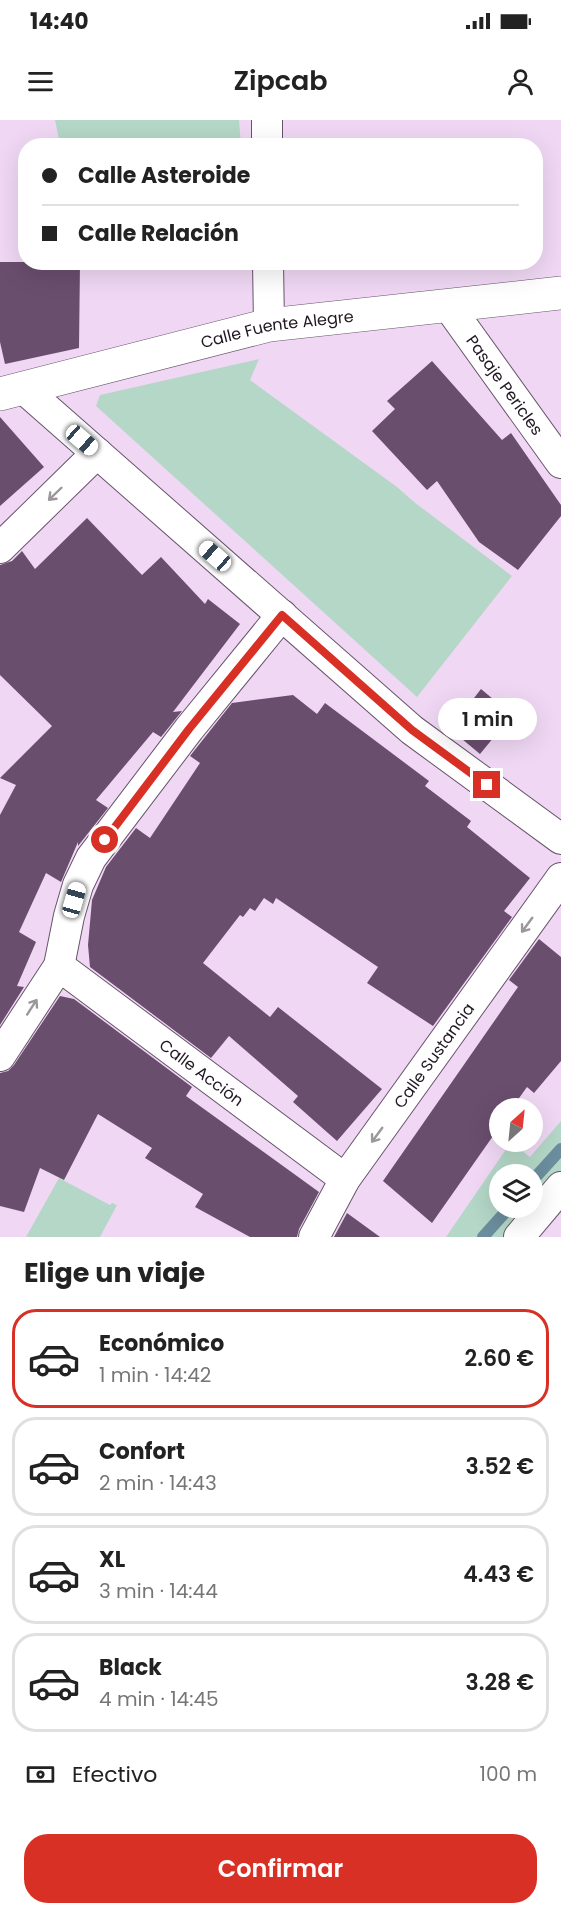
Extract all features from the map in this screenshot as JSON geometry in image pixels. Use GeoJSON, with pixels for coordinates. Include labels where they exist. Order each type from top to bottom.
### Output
{"type":"FeatureCollection","features":[{"type":"Feature","properties":{"kind":"street"},"geometry":{"type":"LineString","coordinates":[[267,120],[267,138]]}},
{"type":"Feature","properties":{"kind":"street"},"geometry":{"type":"LineString","coordinates":[[268,270],[269,325]]}},
{"type":"Feature","properties":{"kind":"street","name":"Calle Fuente Alegre"},"geometry":{"type":"LineString","coordinates":[[12,391],[269,325],[561,293]]}},
{"type":"Feature","properties":{"kind":"street","name":"Pasaje Pericles"},"geometry":{"type":"LineString","coordinates":[[449,307],[561,463]]}},
{"type":"Feature","properties":{"kind":"street"},"geometry":{"type":"LineString","coordinates":[[12,391],[97,453],[412,730],[561,839]]}},
{"type":"Feature","properties":{"kind":"street"},"geometry":{"type":"LineString","coordinates":[[0,548],[97,453]]}},
{"type":"Feature","properties":{"kind":"street"},"geometry":{"type":"LineString","coordinates":[[0,1056],[59,966],[78,885],[91,858],[189,729],[282,615]]}},
{"type":"Feature","properties":{"kind":"street","name":"Calle Sustancia"},"geometry":{"type":"LineString","coordinates":[[314,1237],[345,1179],[561,878]]}},
{"type":"Feature","properties":{"kind":"street","name":"Calle Acción"},"geometry":{"type":"LineString","coordinates":[[59,966],[345,1179]]}},
{"type":"Feature","properties":{"kind":"street"},"geometry":{"type":"LineString","coordinates":[[519,1237],[561,1187]]}},
{"type":"Feature","properties":{"kind":"green space"},"geometry":{"type":"Polygon","coordinates":[[[55,120],[239,120],[240,138],[59,138],[55,120]]]}},
{"type":"Feature","properties":{"kind":"green space"},"geometry":{"type":"Polygon","coordinates":[[[259,359],[250,380],[397,487],[512,576],[417,697],[96,406],[100,395],[259,359]]]}},
{"type":"Feature","properties":{"kind":"green space"},"geometry":{"type":"Polygon","coordinates":[[[561,1121],[561,1173],[543,1194],[543,1164],[496,1164],[504,1152],[524,1152],[530,1157],[534,1152],[543,1152],[543,1142],[561,1121]]]}},
{"type":"Feature","properties":{"kind":"green space"},"geometry":{"type":"Polygon","coordinates":[[[489,1174],[489,1218],[522,1218],[505,1237],[446,1237],[489,1174]]]}},
{"type":"Feature","properties":{"kind":"green space"},"geometry":{"type":"Polygon","coordinates":[[[59,1178],[110,1205],[112,1203],[117,1205],[100,1237],[26,1237],[59,1178]]]}},
{"type":"Feature","properties":{"kind":"building"},"geometry":{"type":"Polygon","coordinates":[[[0,262],[18,262],[18,270],[80,270],[79,348],[5,364],[0,342],[0,262]]]}},
{"type":"Feature","properties":{"kind":"building"},"geometry":{"type":"Polygon","coordinates":[[[432,361],[502,440],[511,433],[561,505],[561,516],[518,570],[479,542],[437,481],[427,490],[372,431],[395,409],[387,401],[432,361]]]}},
{"type":"Feature","properties":{"kind":"building"},"geometry":{"type":"Polygon","coordinates":[[[0,417],[44,467],[0,506],[0,417]]]}},
{"type":"Feature","properties":{"kind":"building"},"geometry":{"type":"Polygon","coordinates":[[[87,518],[142,575],[161,557],[205,604],[208,599],[240,624],[173,712],[182,711],[161,737],[153,732],[96,800],[108,808],[78,846],[78,842],[61,882],[46,873],[19,932],[36,942],[17,986],[24,987],[0,1025],[0,815],[16,785],[0,778],[52,726],[0,675],[0,565],[12,561],[22,551],[35,569],[87,518]]]}},
{"type":"Feature","properties":{"kind":"building"},"geometry":{"type":"Polygon","coordinates":[[[481,689],[512,715],[480,754],[450,729],[481,689]]]}},
{"type":"Feature","properties":{"kind":"building"},"geometry":{"type":"Polygon","coordinates":[[[293,695],[317,714],[325,703],[429,781],[425,786],[471,821],[467,827],[530,878],[504,911],[512,917],[433,1026],[367,983],[378,967],[276,898],[273,904],[264,898],[255,911],[250,908],[243,917],[240,915],[203,963],[270,1017],[278,1007],[382,1089],[337,1141],[293,1102],[298,1096],[229,1036],[211,1058],[90,967],[88,945],[92,900],[106,867],[136,828],[150,838],[200,763],[190,756],[232,703],[293,695]]]}},
{"type":"Feature","properties":{"kind":"building"},"geometry":{"type":"Polygon","coordinates":[[[539,939],[561,957],[561,1061],[534,1093],[527,1087],[519,1098],[489,1098],[489,1142],[432,1223],[383,1181],[518,987],[509,980],[539,939]]]}},
{"type":"Feature","properties":{"kind":"building"},"geometry":{"type":"Polygon","coordinates":[[[60,996],[74,999],[192,1087],[186,1096],[319,1192],[297,1237],[250,1237],[195,1207],[203,1194],[145,1158],[152,1148],[98,1114],[64,1180],[40,1168],[24,1212],[0,1206],[0,1073],[8,1071],[14,1065],[60,996]]]}},
{"type":"Feature","properties":{"kind":"building"},"geometry":{"type":"Polygon","coordinates":[[[347,1213],[380,1237],[334,1237],[347,1213]]]}},
{"type":"Feature","properties":{"kind":"waterway"},"geometry":{"type":"LineString","coordinates":[[543,1169],[561,1149]]}},
{"type":"Feature","properties":{"kind":"waterway"},"geometry":{"type":"LineString","coordinates":[[483,1237],[500,1218]]}},
{"type":"Feature","properties":{"kind":"route"},"geometry":{"type":"LineString","coordinates":[[105,840],[189,729],[282,615],[412,730],[487,785]]}}]}
